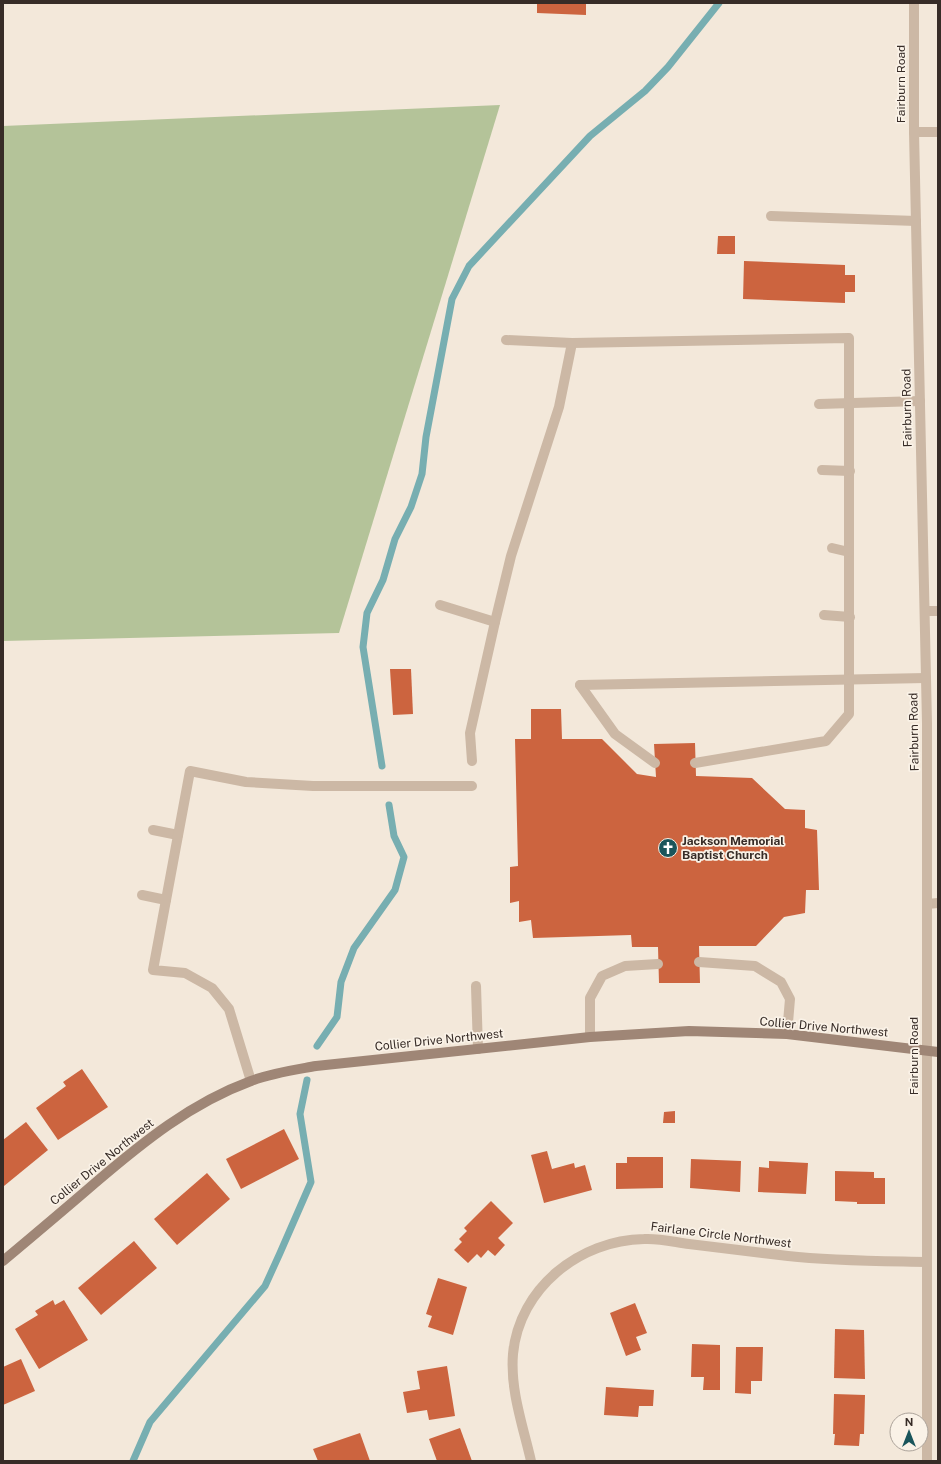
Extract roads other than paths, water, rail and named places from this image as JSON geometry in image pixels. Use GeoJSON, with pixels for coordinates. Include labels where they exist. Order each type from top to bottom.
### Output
{"type":"FeatureCollection","features":[{"type":"Feature","properties":{"kind":"main road","name":"Collier Drive Northwest"},"geometry":{"type":"LineString","coordinates":[[3,1261],[152,1135],[197,1106],[251,1081],[282,1072],[316,1066],[590,1037],[688,1031],[787,1034],[938,1052]]}},
{"type":"Feature","properties":{"kind":"street","name":"Fairburn Road"},"geometry":{"type":"LineString","coordinates":[[914,3],[914,132],[926,678],[927,1461]]}},
{"type":"Feature","properties":{"kind":"street"},"geometry":{"type":"LineString","coordinates":[[914,132],[938,132]]}},
{"type":"Feature","properties":{"kind":"street"},"geometry":{"type":"LineString","coordinates":[[771,216],[916,221]]}},
{"type":"Feature","properties":{"kind":"street"},"geometry":{"type":"LineString","coordinates":[[506,340],[572,343],[849,338],[849,714],[826,741],[695,764]]}},
{"type":"Feature","properties":{"kind":"street"},"geometry":{"type":"LineString","coordinates":[[472,761],[470,733],[495,622],[512,556],[558,406],[572,343]]}},
{"type":"Feature","properties":{"kind":"street"},"geometry":{"type":"LineString","coordinates":[[819,404],[850,405],[920,401]]}},
{"type":"Feature","properties":{"kind":"street"},"geometry":{"type":"LineString","coordinates":[[822,470],[850,471]]}},
{"type":"Feature","properties":{"kind":"street"},"geometry":{"type":"LineString","coordinates":[[832,548],[849,552]]}},
{"type":"Feature","properties":{"kind":"street"},"geometry":{"type":"LineString","coordinates":[[440,605],[495,622]]}},
{"type":"Feature","properties":{"kind":"street"},"geometry":{"type":"LineString","coordinates":[[925,611],[938,611]]}},
{"type":"Feature","properties":{"kind":"street"},"geometry":{"type":"LineString","coordinates":[[824,614],[850,617]]}},
{"type":"Feature","properties":{"kind":"street"},"geometry":{"type":"LineString","coordinates":[[655,763],[616,734],[580,686],[926,678]]}},
{"type":"Feature","properties":{"kind":"street"},"geometry":{"type":"LineString","coordinates":[[251,1081],[229,1009],[212,988],[185,973],[153,970],[190,770],[246,782],[313,786],[472,786]]}},
{"type":"Feature","properties":{"kind":"street"},"geometry":{"type":"LineString","coordinates":[[153,830],[178,835]]}},
{"type":"Feature","properties":{"kind":"street"},"geometry":{"type":"LineString","coordinates":[[142,895],[166,900]]}},
{"type":"Feature","properties":{"kind":"street"},"geometry":{"type":"LineString","coordinates":[[927,904],[938,903]]}},
{"type":"Feature","properties":{"kind":"street"},"geometry":{"type":"LineString","coordinates":[[699,962],[755,966],[781,982],[790,999],[787,1034]]}},
{"type":"Feature","properties":{"kind":"street"},"geometry":{"type":"LineString","coordinates":[[590,1037],[590,998],[602,976],[625,966],[658,964]]}},
{"type":"Feature","properties":{"kind":"street"},"geometry":{"type":"LineString","coordinates":[[476,986],[478,1049]]}},
{"type":"Feature","properties":{"kind":"street","name":"Fairlane Circle Northwest"},"geometry":{"type":"LineString","coordinates":[[531,1461],[515,1392],[513,1354],[520,1325],[533,1299],[549,1278],[572,1259],[609,1243],[644,1239],[811,1258],[927,1262]]}},
{"type":"Feature","properties":{"kind":"waterway"},"geometry":{"type":"LineString","coordinates":[[382,766],[363,647],[367,613],[383,580],[395,539],[411,507],[422,474],[426,437],[452,299],[469,266],[590,136],[645,91],[668,67],[719,3]]}},
{"type":"Feature","properties":{"kind":"waterway"},"geometry":{"type":"LineString","coordinates":[[317,1046],[337,1017],[341,982],[354,948],[395,890],[404,857],[394,836],[389,805]]}},
{"type":"Feature","properties":{"kind":"waterway"},"geometry":{"type":"LineString","coordinates":[[133,1461],[150,1422],[265,1286],[311,1182],[300,1114],[307,1080]]}},
{"type":"Feature","properties":{"kind":"place","name":"Jackson Memorial Baptist Church"},"geometry":{"type":"Point","coordinates":[668,848]}}]}
